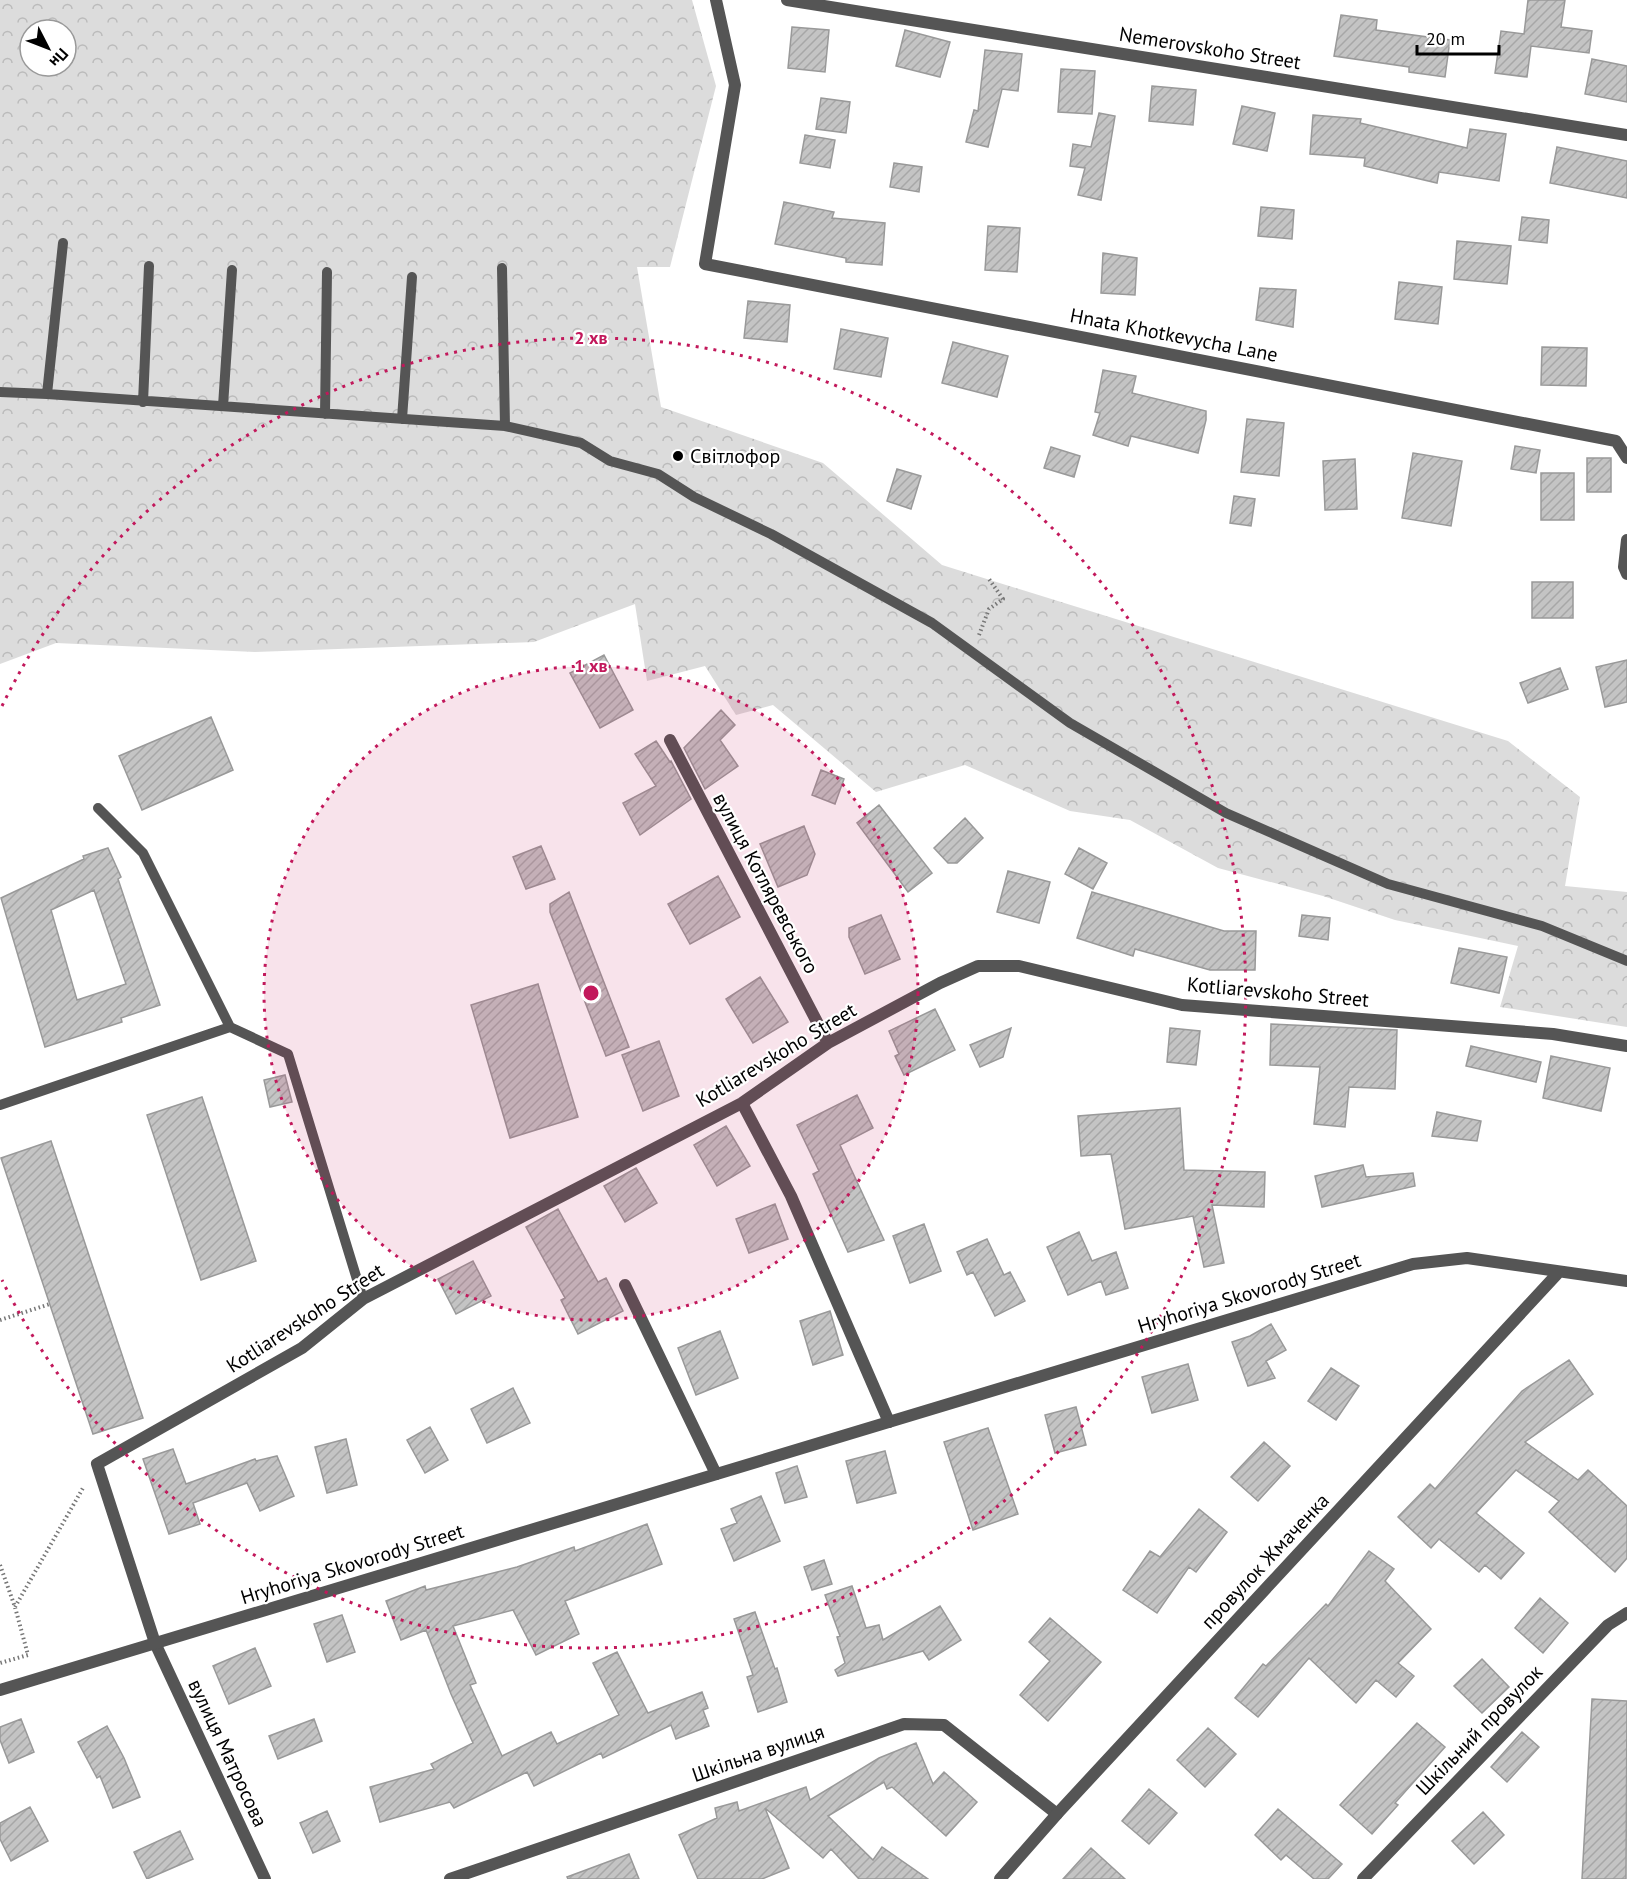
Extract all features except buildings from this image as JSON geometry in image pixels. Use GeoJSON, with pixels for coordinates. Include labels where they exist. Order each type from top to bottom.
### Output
{"type":"FeatureCollection","features":[{"type":"Feature","properties":{"kind":"street","name":"Hnata Khotkevycha Lane"},"geometry":{"type":"LineString","coordinates":[[716,0],[735,85],[705,264],[1616,441],[1627,458]]}},
{"type":"Feature","properties":{"kind":"street","name":"Nemerovskoho Street"},"geometry":{"type":"LineString","coordinates":[[787,0],[1627,135]]}},
{"type":"Feature","properties":{"kind":"street"},"geometry":{"type":"LineString","coordinates":[[1627,540],[1624,567],[1627,574]]}},
{"type":"Feature","properties":{"kind":"street","name":"вулиця Котляревського"},"geometry":{"type":"LineString","coordinates":[[670,740],[828,1043]]}},
{"type":"Feature","properties":{"kind":"street","name":"Kotliarevskoho Street"},"geometry":{"type":"LineString","coordinates":[[98,1464],[302,1348],[363,1299],[742,1103],[828,1043],[940,983],[978,966],[1019,966],[1182,1005],[1553,1034],[1627,1047]]}},
{"type":"Feature","properties":{"kind":"street"},"geometry":{"type":"LineString","coordinates":[[742,1103],[791,1196],[889,1422]]}},
{"type":"Feature","properties":{"kind":"street","name":"Hryhoriya Skovorody Street"},"geometry":{"type":"LineString","coordinates":[[0,1690],[1413,1264],[1467,1258],[1627,1281]]}},
{"type":"Feature","properties":{"kind":"street","name":"провулок Жмаченка"},"geometry":{"type":"LineString","coordinates":[[1000,1879],[1559,1272]]}},
{"type":"Feature","properties":{"kind":"street"},"geometry":{"type":"LineString","coordinates":[[625,1285],[716,1474]]}},
{"type":"Feature","properties":{"kind":"street"},"geometry":{"type":"LineString","coordinates":[[98,1464],[155,1644]]}},
{"type":"Feature","properties":{"kind":"street","name":"Шкільний провулок"},"geometry":{"type":"LineString","coordinates":[[1363,1879],[1608,1625],[1627,1612]]}},
{"type":"Feature","properties":{"kind":"street","name":"вулиця Матросова"},"geometry":{"type":"LineString","coordinates":[[155,1644],[265,1879]]}},
{"type":"Feature","properties":{"kind":"street","name":"Шкільна вулиця"},"geometry":{"type":"LineString","coordinates":[[450,1879],[904,1724],[944,1725],[1058,1814]]}},
{"type":"Feature","properties":{"kind":"lane"},"geometry":{"type":"LineString","coordinates":[[47,394],[63,243]]}},
{"type":"Feature","properties":{"kind":"lane"},"geometry":{"type":"LineString","coordinates":[[143,402],[149,266]]}},
{"type":"Feature","properties":{"kind":"lane"},"geometry":{"type":"LineString","coordinates":[[502,268],[505,426]]}},
{"type":"Feature","properties":{"kind":"lane"},"geometry":{"type":"LineString","coordinates":[[223,406],[231,270]]}},
{"type":"Feature","properties":{"kind":"lane"},"geometry":{"type":"LineString","coordinates":[[325,414],[327,272]]}},
{"type":"Feature","properties":{"kind":"lane"},"geometry":{"type":"LineString","coordinates":[[402,419],[412,277]]}},
{"type":"Feature","properties":{"kind":"lane"},"geometry":{"type":"LineString","coordinates":[[0,392],[505,426],[581,443],[610,461],[658,474],[694,497],[771,534],[932,623],[1070,723],[1226,813],[1388,884],[1542,926],[1627,961]]}},
{"type":"Feature","properties":{"kind":"lane"},"geometry":{"type":"LineString","coordinates":[[98,808],[143,853],[230,1027],[288,1054],[363,1299]]}},
{"type":"Feature","properties":{"kind":"lane"},"geometry":{"type":"LineString","coordinates":[[0,1105],[230,1027]]}},
{"type":"Feature","properties":{"kind":"path"},"geometry":{"type":"LineString","coordinates":[[972,652],[989,609],[1003,599],[989,579]]}},
{"type":"Feature","properties":{"kind":"path"},"geometry":{"type":"LineString","coordinates":[[0,1320],[50,1304]]}},
{"type":"Feature","properties":{"kind":"path"},"geometry":{"type":"LineString","coordinates":[[15,1607],[98,1464]]}},
{"type":"Feature","properties":{"kind":"path"},"geometry":{"type":"LineString","coordinates":[[0,1565],[15,1607],[28,1655],[0,1664]]}},
{"type":"Feature","properties":{"kind":"green space"},"geometry":{"type":"Polygon","coordinates":[[[0,0],[692,0],[716,86],[670,267],[637,267],[661,407],[823,463],[942,565],[1508,741],[1580,797],[1565,886],[1627,892],[1627,1027],[1500,1007],[1518,946],[1395,920],[1323,896],[1218,868],[1130,820],[1070,811],[965,765],[876,792],[773,705],[736,715],[705,666],[647,681],[635,604],[534,642],[255,652],[56,643],[0,664],[0,0]]]}},
{"type":"Feature","properties":{"kind":"place","name":"Світлофор"},"geometry":{"type":"Point","coordinates":[678,456]}}]}
